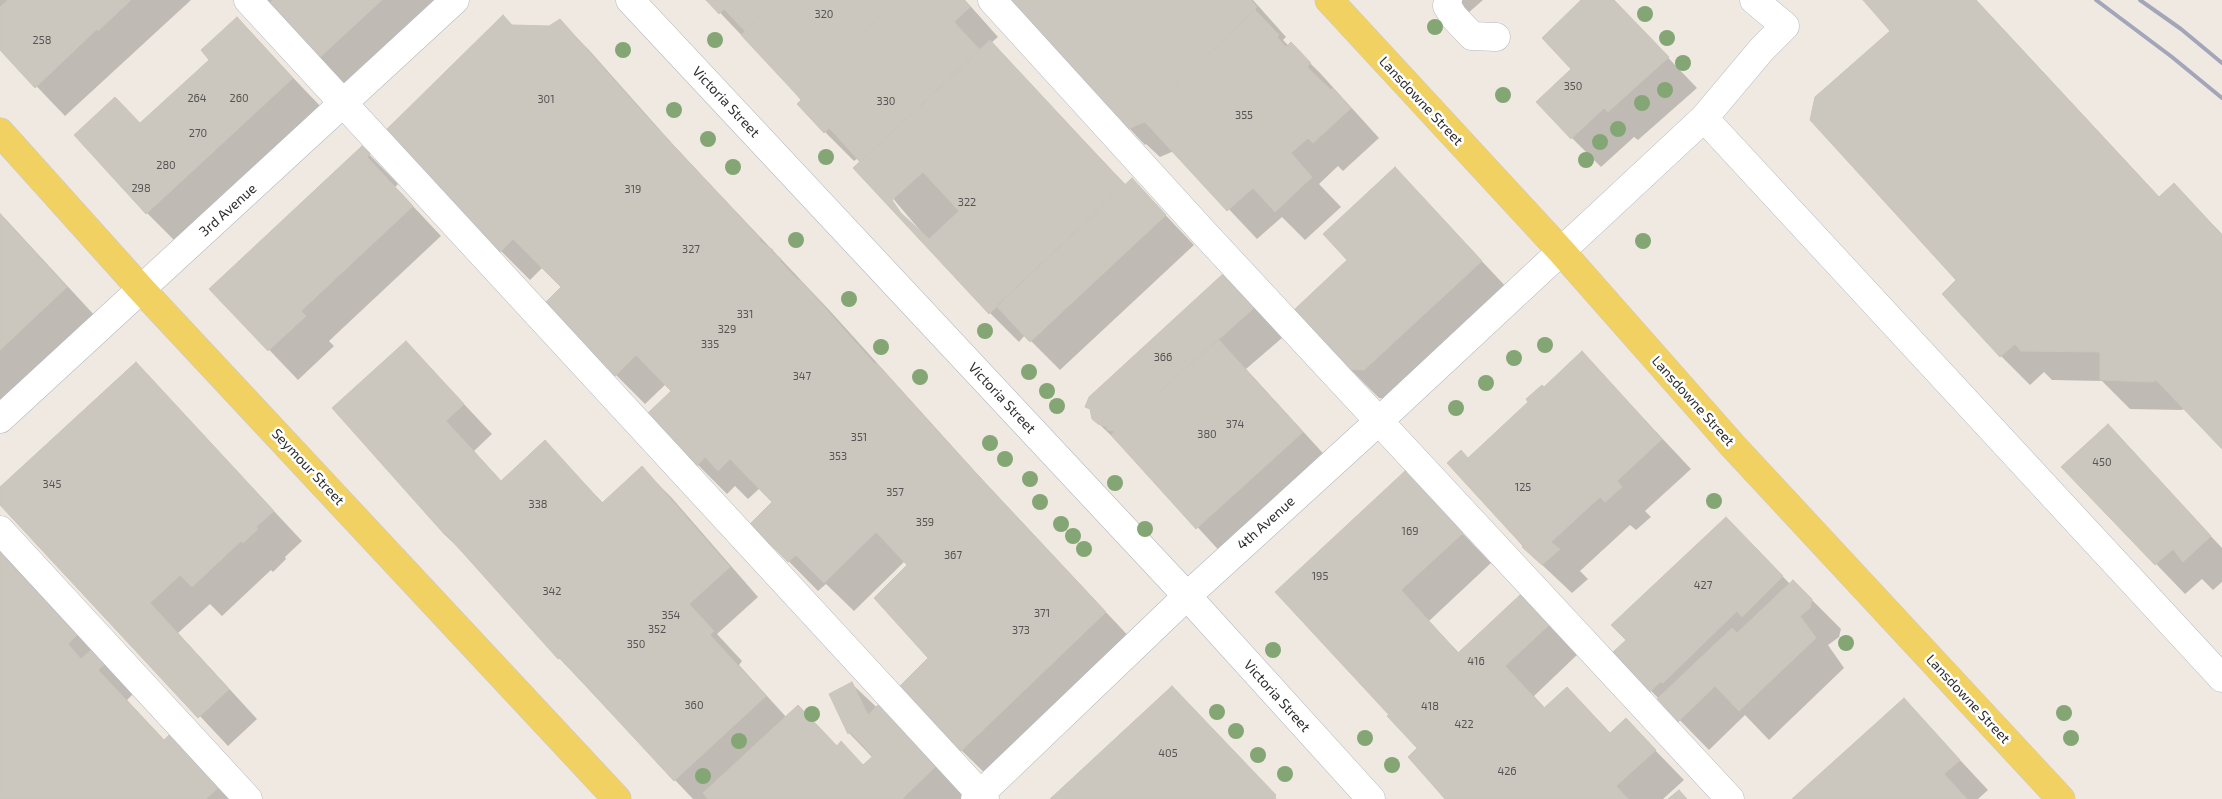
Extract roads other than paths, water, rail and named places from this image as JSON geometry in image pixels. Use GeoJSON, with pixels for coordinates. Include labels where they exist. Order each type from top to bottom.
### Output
{"type":"FeatureCollection","features":[{"type":"Feature","properties":{"kind":"main road","name":"Lansdowne Street"},"geometry":{"type":"LineString","coordinates":[[1329,0],[1561,251],[1733,446],[2060,799]]}},
{"type":"Feature","properties":{"kind":"main road","name":"Seymour Street"},"geometry":{"type":"LineString","coordinates":[[0,132],[141,289],[617,799]]}},
{"type":"Feature","properties":{"kind":"street"},"geometry":{"type":"LineString","coordinates":[[248,0],[980,797]]}},
{"type":"Feature","properties":{"kind":"street","name":"3rd Avenue"},"geometry":{"type":"LineString","coordinates":[[0,420],[455,0]]}},
{"type":"Feature","properties":{"kind":"street","name":"Victoria Street"},"geometry":{"type":"LineString","coordinates":[[630,0],[1187,596],[1371,799]]}},
{"type":"Feature","properties":{"kind":"street"},"geometry":{"type":"LineString","coordinates":[[992,0],[1730,799]]}},
{"type":"Feature","properties":{"kind":"street"},"geometry":{"type":"LineString","coordinates":[[1448,0],[1447,6],[1454,17],[1472,36],[1496,37]]}},
{"type":"Feature","properties":{"kind":"street","name":"4th Avenue"},"geometry":{"type":"LineString","coordinates":[[980,797],[1187,596],[1379,421],[1704,118],[1762,49],[1785,26],[1754,0]]}},
{"type":"Feature","properties":{"kind":"street"},"geometry":{"type":"LineString","coordinates":[[1704,118],[2222,678]]}},
{"type":"Feature","properties":{"kind":"street"},"geometry":{"type":"LineString","coordinates":[[0,530],[248,799]]}},
{"type":"Feature","properties":{"kind":"railway"},"geometry":{"type":"LineString","coordinates":[[2096,0],[2172,57],[2222,98]]}},
{"type":"Feature","properties":{"kind":"railway"},"geometry":{"type":"LineString","coordinates":[[2140,0],[2181,29],[2222,63]]}}]}
